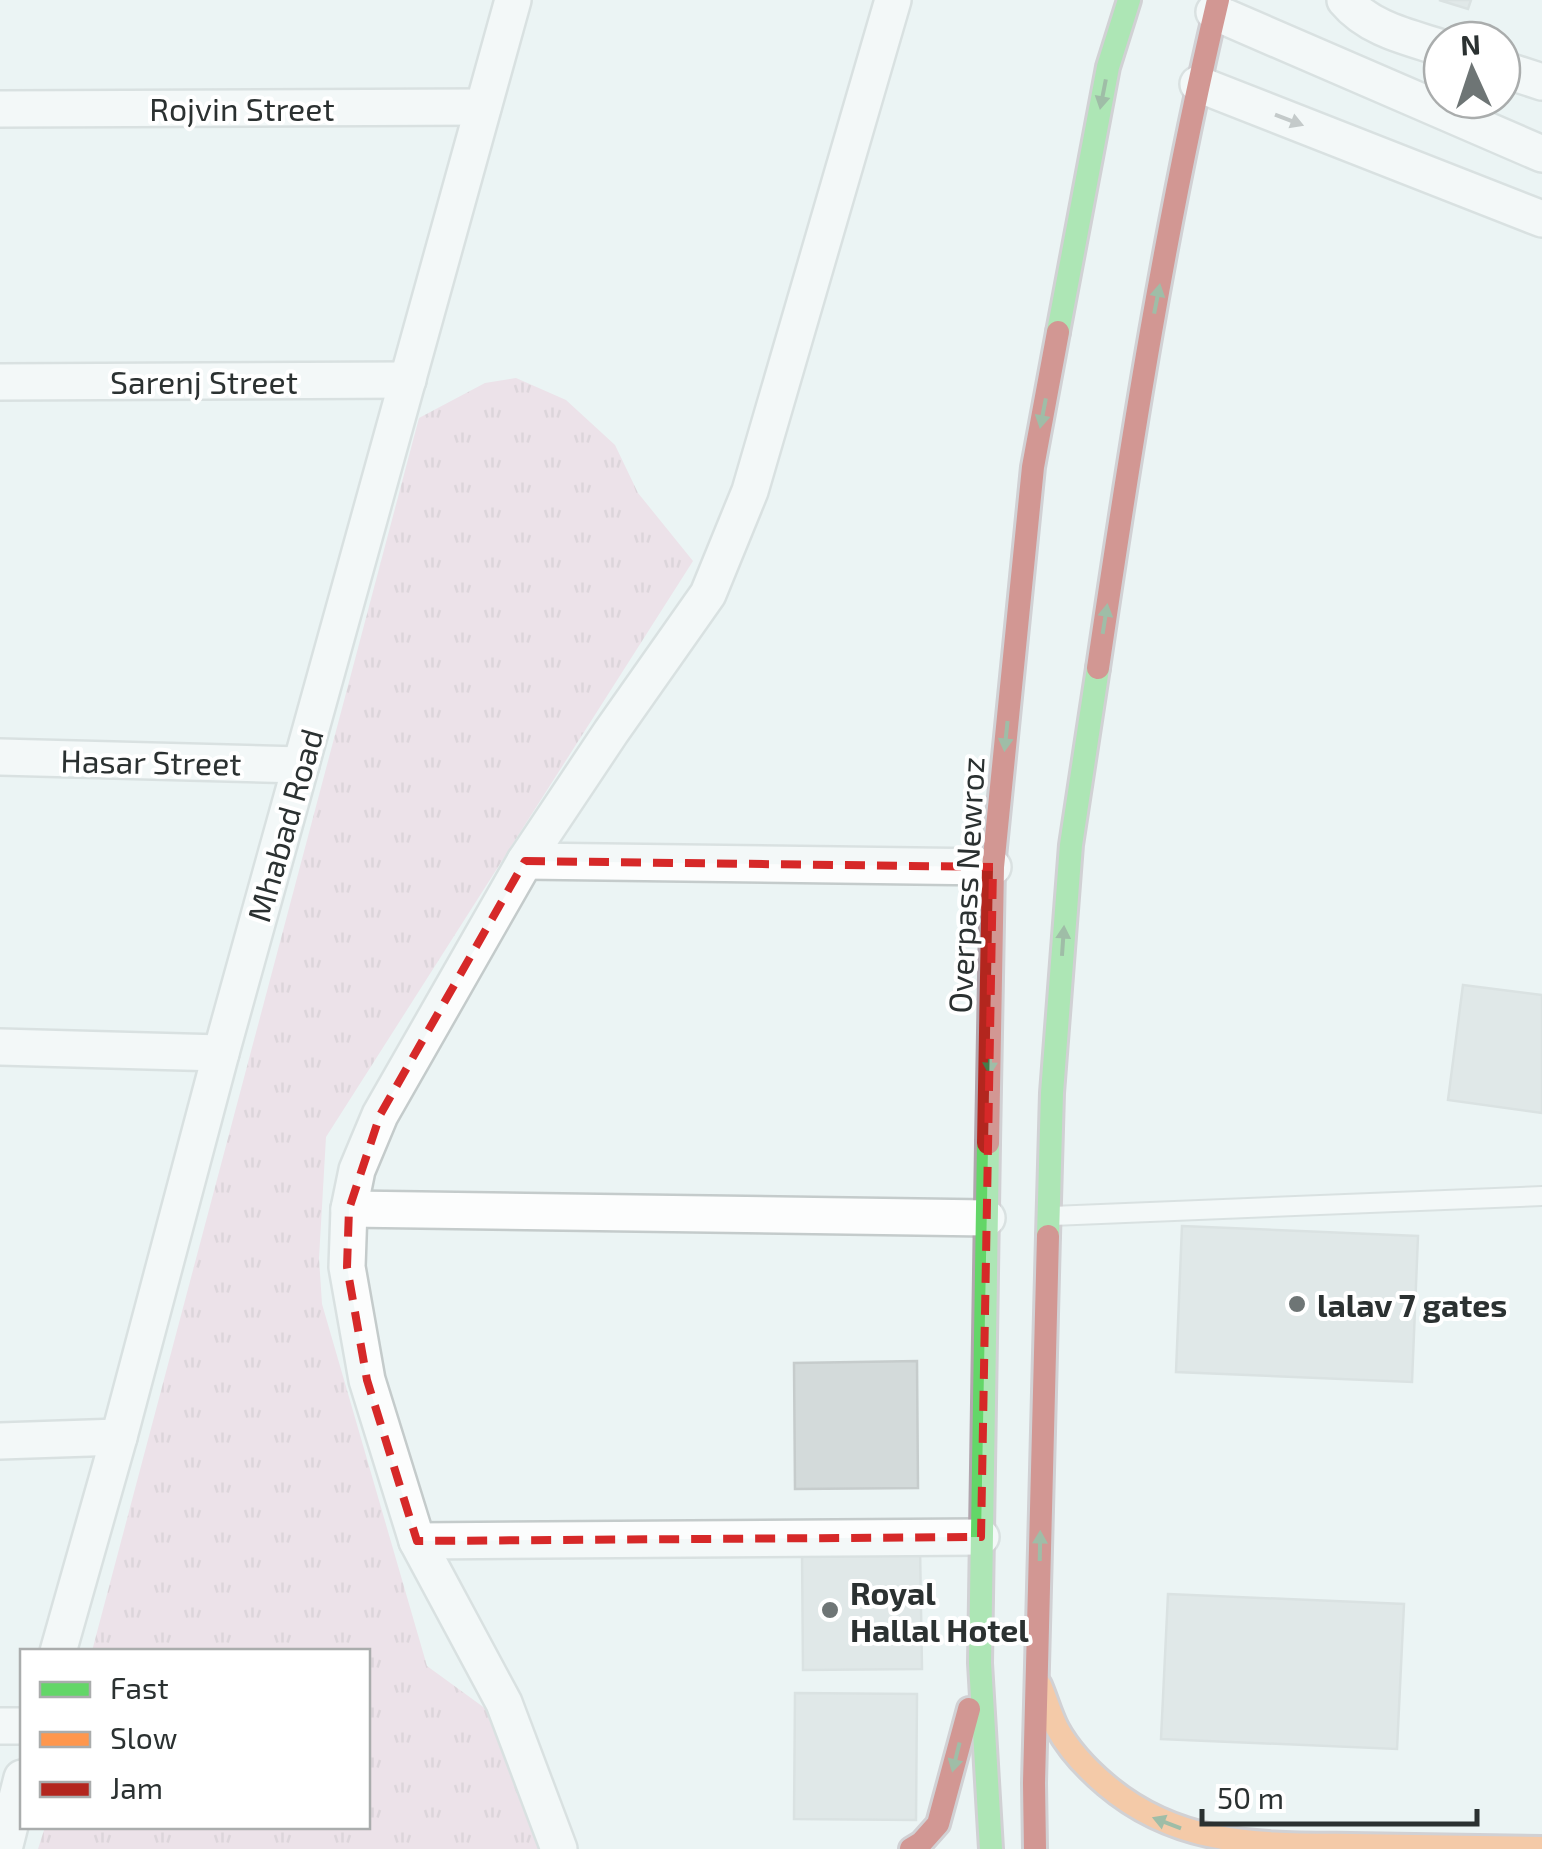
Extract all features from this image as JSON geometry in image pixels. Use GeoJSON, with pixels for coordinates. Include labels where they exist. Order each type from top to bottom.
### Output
{"type":"FeatureCollection","features":[{"type":"Feature","properties":{"kind":"main road","name":"Overpass Newroz"},"geometry":{"type":"LineString","coordinates":[[991,1849],[980,1663],[993,867],[1033,466],[1108,66],[1129,0]]}},
{"type":"Feature","properties":{"kind":"main road"},"geometry":{"type":"LineString","coordinates":[[1035,1849],[1047,1216],[1071,845],[1136,414],[1216,6]]}},
{"type":"Feature","properties":{"kind":"main road"},"geometry":{"type":"LineString","coordinates":[[911,1849],[938,1824],[980,1663]]}},
{"type":"Feature","properties":{"kind":"main road"},"geometry":{"type":"LineString","coordinates":[[1038,1678],[1056,1726],[1080,1760],[1133,1807],[1161,1823],[1260,1844],[1542,1848]]}},
{"type":"Feature","properties":{"kind":"street","name":"Mhabad Road"},"geometry":{"type":"LineString","coordinates":[[59,1649],[513,0]]}},
{"type":"Feature","properties":{"kind":"street"},"geometry":{"type":"LineString","coordinates":[[559,1849],[504,1704],[418,1542],[367,1380],[346,1267],[348,1209],[357,1170],[380,1115],[525,861],[708,594],[750,490],[893,0]]}},
{"type":"Feature","properties":{"kind":"street"},"geometry":{"type":"LineString","coordinates":[[1345,0],[1366,20],[1422,41]]}},
{"type":"Feature","properties":{"kind":"street"},"geometry":{"type":"LineString","coordinates":[[1216,6],[1542,154]]}},
{"type":"Feature","properties":{"kind":"street"},"geometry":{"type":"LineString","coordinates":[[1198,84],[1542,219]]}},
{"type":"Feature","properties":{"kind":"street","name":"Rojvin Street"},"geometry":{"type":"LineString","coordinates":[[0,109],[484,107]]}},
{"type":"Feature","properties":{"kind":"street","name":"Sarenj Street"},"geometry":{"type":"LineString","coordinates":[[0,382],[408,380]]}},
{"type":"Feature","properties":{"kind":"street","name":"Hasar Street"},"geometry":{"type":"LineString","coordinates":[[0,757],[301,765]]}},
{"type":"Feature","properties":{"kind":"street"},"geometry":{"type":"LineString","coordinates":[[525,861],[993,867]]}},
{"type":"Feature","properties":{"kind":"street"},"geometry":{"type":"LineString","coordinates":[[0,1047],[221,1053]]}},
{"type":"Feature","properties":{"kind":"street"},"geometry":{"type":"LineString","coordinates":[[348,1209],[986,1218]]}},
{"type":"Feature","properties":{"kind":"street"},"geometry":{"type":"LineString","coordinates":[[0,1441],[119,1437]]}},
{"type":"Feature","properties":{"kind":"street"},"geometry":{"type":"LineString","coordinates":[[418,1542],[981,1537]]}},
{"type":"Feature","properties":{"kind":"street"},"geometry":{"type":"LineString","coordinates":[[4,1849],[20,1786]]}},
{"type":"Feature","properties":{"kind":"lane"},"geometry":{"type":"LineString","coordinates":[[1047,1216],[1542,1196]]}},
{"type":"Feature","properties":{"kind":"highlighted area"},"geometry":{"type":"Polygon","coordinates":[[[525,861],[993,867],[981,1537],[417,1541],[367,1380],[347,1267],[349,1209],[380,1115],[525,861]]]}},
{"type":"Feature","properties":{"kind":"green space"},"geometry":{"type":"Polygon","coordinates":[[[516,378],[566,400],[615,445],[638,493],[693,561],[326,1137],[319,1258],[322,1304],[427,1666],[508,1725],[546,1849],[38,1849],[44,1829],[370,1829],[370,1649],[93,1649],[419,418],[485,383],[516,378]]]}},
{"type":"Feature","properties":{"kind":"building"},"geometry":{"type":"Polygon","coordinates":[[[1439,0],[1471,0],[1468,9],[1439,0]]]}},
{"type":"Feature","properties":{"kind":"building"},"geometry":{"type":"Polygon","coordinates":[[[1463,985],[1542,995],[1542,1113],[1448,1100],[1463,985]]]}},
{"type":"Feature","properties":{"kind":"building","name":"lalav 7 gates"},"geometry":{"type":"Polygon","coordinates":[[[1182,1226],[1418,1236],[1412,1382],[1176,1372],[1182,1226]]]}},
{"type":"Feature","properties":{"kind":"building"},"geometry":{"type":"Polygon","coordinates":[[[917,1361],[918,1488],[795,1489],[794,1363],[917,1361]]]}},
{"type":"Feature","properties":{"kind":"building"},"geometry":{"type":"Polygon","coordinates":[[[920,1547],[922,1669],[803,1670],[802,1549],[920,1547]]]}},
{"type":"Feature","properties":{"kind":"building"},"geometry":{"type":"Polygon","coordinates":[[[1168,1594],[1404,1604],[1397,1749],[1161,1739],[1168,1594]]]}},
{"type":"Feature","properties":{"kind":"building"},"geometry":{"type":"Polygon","coordinates":[[[795,1693],[917,1694],[916,1820],[794,1819],[795,1693]]]}},
{"type":"Feature","properties":{"kind":"traffic: fast"},"geometry":{"type":"LineString","coordinates":[[1058,332],[1108,67],[1129,0]]}},
{"type":"Feature","properties":{"kind":"traffic: fast"},"geometry":{"type":"LineString","coordinates":[[1048,1236],[1052,1093],[1071,845],[1098,668]]}},
{"type":"Feature","properties":{"kind":"traffic: fast"},"geometry":{"type":"LineString","coordinates":[[988,1143],[980,1663],[991,1849]]}},
{"type":"Feature","properties":{"kind":"traffic: slow"},"geometry":{"type":"LineString","coordinates":[[1040,1685],[1062,1736],[1092,1772],[1134,1805],[1192,1831],[1285,1844],[1542,1848]]}},
{"type":"Feature","properties":{"kind":"traffic: jam"},"geometry":{"type":"LineString","coordinates":[[1098,668],[1151,332],[1218,0]]}},
{"type":"Feature","properties":{"kind":"traffic: jam"},"geometry":{"type":"LineString","coordinates":[[988,1143],[993,867],[1033,467],[1058,332]]}},
{"type":"Feature","properties":{"kind":"traffic: jam"},"geometry":{"type":"LineString","coordinates":[[1035,1849],[1048,1236]]}},
{"type":"Feature","properties":{"kind":"traffic: jam"},"geometry":{"type":"LineString","coordinates":[[911,1849],[938,1824],[969,1709]]}},
{"type":"Feature","properties":{"kind":"place","name":"lalav 7 gates"},"geometry":{"type":"Point","coordinates":[1297,1304]}},
{"type":"Feature","properties":{"kind":"place","name":"Royal Hallal Hotel"},"geometry":{"type":"Point","coordinates":[830,1610]}}]}
